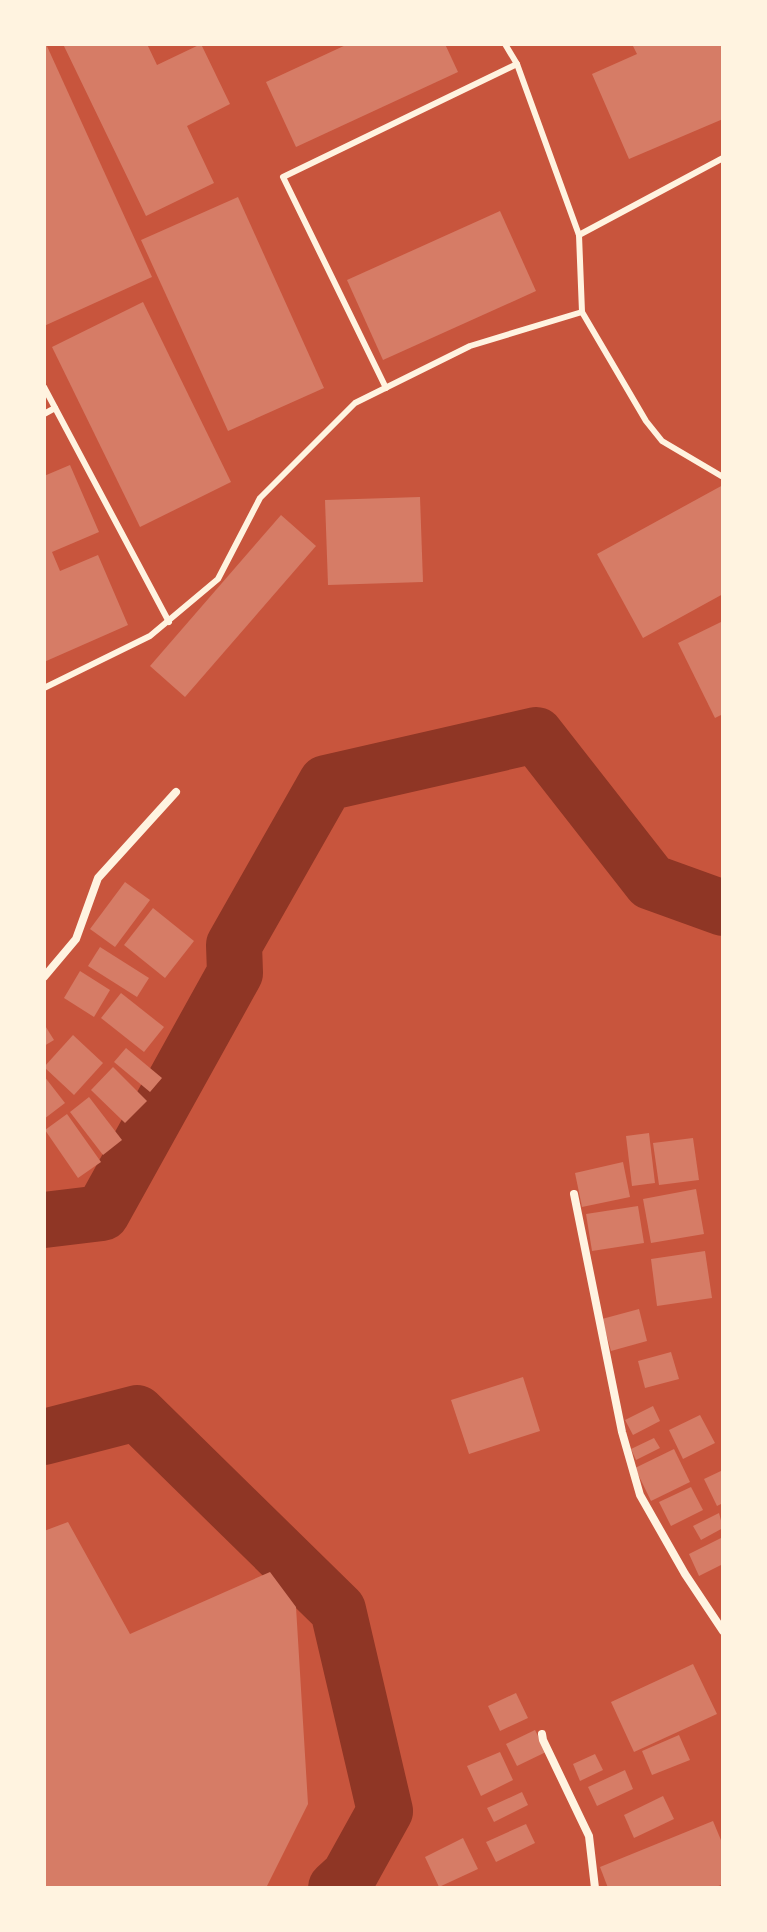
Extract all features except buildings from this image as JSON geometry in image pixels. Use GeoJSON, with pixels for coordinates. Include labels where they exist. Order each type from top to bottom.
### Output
{"type":"FeatureCollection","features":[{"type":"Feature","properties":{"kind":"street"},"geometry":{"type":"LineString","coordinates":[[44,977],[76,939],[98,878],[176,792]]}},
{"type":"Feature","properties":{"kind":"street"},"geometry":{"type":"LineString","coordinates":[[574,1194],[622,1432],[640,1495],[685,1574],[723,1631]]}},
{"type":"Feature","properties":{"kind":"street"},"geometry":{"type":"LineString","coordinates":[[542,1734],[589,1836],[595,1888]]}},
{"type":"Feature","properties":{"kind":"lane"},"geometry":{"type":"LineString","coordinates":[[505,44],[517,64],[579,235],[582,312],[646,421],[662,441],[723,477]]}},
{"type":"Feature","properties":{"kind":"lane"},"geometry":{"type":"LineString","coordinates":[[386,388],[283,177],[517,64]]}},
{"type":"Feature","properties":{"kind":"lane"},"geometry":{"type":"LineString","coordinates":[[579,235],[723,158]]}},
{"type":"Feature","properties":{"kind":"lane"},"geometry":{"type":"LineString","coordinates":[[44,688],[150,636],[218,579],[260,498],[355,403],[470,346],[582,312]]}},
{"type":"Feature","properties":{"kind":"lane"},"geometry":{"type":"LineString","coordinates":[[44,387],[169,622]]}},
{"type":"Feature","properties":{"kind":"lane"},"geometry":{"type":"LineString","coordinates":[[44,414],[55,408]]}},
{"type":"Feature","properties":{"kind":"waterway"},"geometry":{"type":"LineString","coordinates":[[44,1220],[102,1213],[235,973],[234,945],[326,783],[536,735],[651,882],[723,908]]}},
{"type":"Feature","properties":{"kind":"waterway"},"geometry":{"type":"LineString","coordinates":[[44,1437],[137,1413],[338,1610],[385,1811],[349,1876],[336,1888]]}}]}
